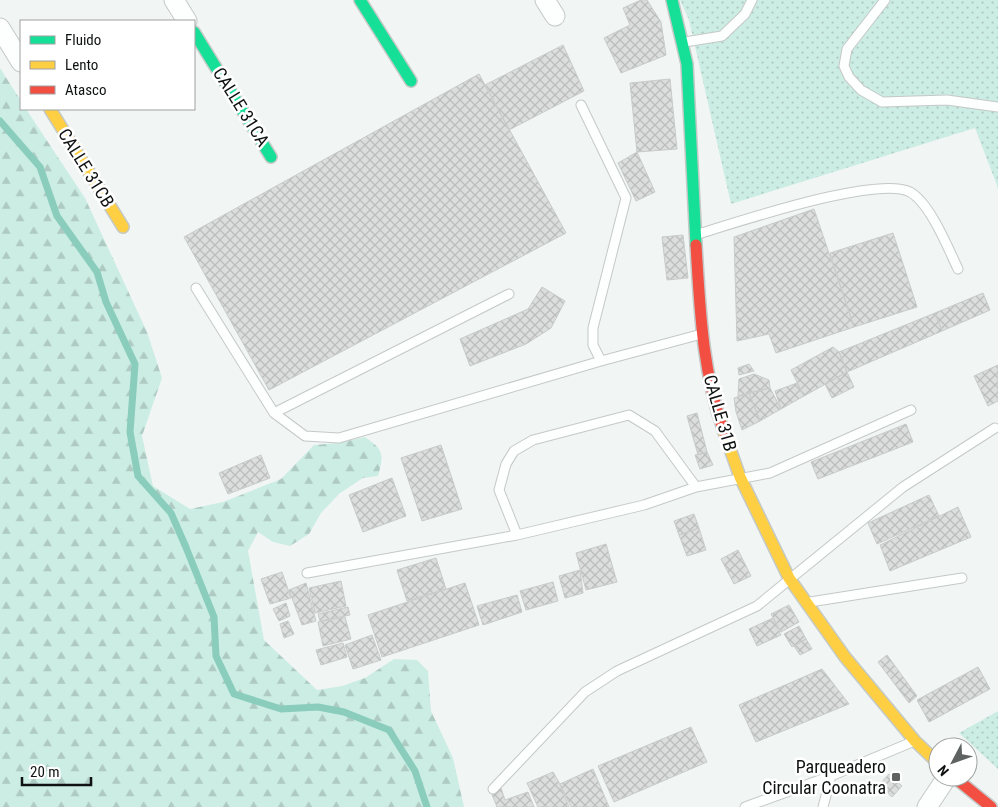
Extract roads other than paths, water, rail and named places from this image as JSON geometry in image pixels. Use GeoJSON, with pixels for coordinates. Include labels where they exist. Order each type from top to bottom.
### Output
{"type":"FeatureCollection","features":[{"type":"Feature","properties":{"kind":"street"},"geometry":{"type":"LineString","coordinates":[[174,0],[186,20]]}},
{"type":"Feature","properties":{"kind":"street"},"geometry":{"type":"LineString","coordinates":[[360,0],[411,81]]}},
{"type":"Feature","properties":{"kind":"street","name":"CALLE 31B"},"geometry":{"type":"LineString","coordinates":[[672,0],[688,64],[701,335],[713,402],[740,477],[789,578],[845,657],[915,741],[928,753]]}},
{"type":"Feature","properties":{"kind":"street"},"geometry":{"type":"LineString","coordinates":[[0,28],[20,60]]}},
{"type":"Feature","properties":{"kind":"street","name":"CALLE 31CA"},"geometry":{"type":"LineString","coordinates":[[195,34],[271,157]]}},
{"type":"Feature","properties":{"kind":"street","name":"CALLE 31CB"},"geometry":{"type":"LineString","coordinates":[[51,110],[123,227]]}},
{"type":"Feature","properties":{"kind":"street"},"geometry":{"type":"LineString","coordinates":[[927,807],[940,787]]}},
{"type":"Feature","properties":{"kind":"street"},"geometry":{"type":"LineString","coordinates":[[966,787],[991,807]]}},
{"type":"Feature","properties":{"kind":"lane"},"geometry":{"type":"LineString","coordinates":[[682,42],[722,36],[745,14],[752,0]]}},
{"type":"Feature","properties":{"kind":"lane"},"geometry":{"type":"LineString","coordinates":[[885,0],[848,48],[844,66],[850,77],[862,90],[882,102],[947,100],[998,107]]}},
{"type":"Feature","properties":{"kind":"lane"},"geometry":{"type":"LineString","coordinates":[[581,104],[626,198],[593,328],[593,344],[600,361]]}},
{"type":"Feature","properties":{"kind":"lane"},"geometry":{"type":"LineString","coordinates":[[696,234],[853,191],[892,188],[911,193],[933,217],[958,269]]}},
{"type":"Feature","properties":{"kind":"lane"},"geometry":{"type":"LineString","coordinates":[[196,288],[274,413],[304,436],[339,438],[600,361],[701,335]]}},
{"type":"Feature","properties":{"kind":"lane"},"geometry":{"type":"LineString","coordinates":[[274,413],[509,294]]}},
{"type":"Feature","properties":{"kind":"lane"},"geometry":{"type":"LineString","coordinates":[[307,573],[517,534],[644,505],[696,486],[770,473],[911,410]]}},
{"type":"Feature","properties":{"kind":"lane"},"geometry":{"type":"LineString","coordinates":[[517,534],[499,490],[506,464],[514,451],[533,440],[629,415],[655,432],[696,486]]}},
{"type":"Feature","properties":{"kind":"lane"},"geometry":{"type":"LineString","coordinates":[[493,789],[585,692],[617,670],[757,606],[903,487],[995,428]]}},
{"type":"Feature","properties":{"kind":"lane"},"geometry":{"type":"LineString","coordinates":[[807,602],[962,578]]}},
{"type":"Feature","properties":{"kind":"lane"},"geometry":{"type":"LineString","coordinates":[[745,807],[831,776],[915,741]]}},
{"type":"Feature","properties":{"kind":"lane"},"geometry":{"type":"LineString","coordinates":[[823,807],[831,776]]}},
{"type":"Feature","properties":{"kind":"waterway"},"geometry":{"type":"LineString","coordinates":[[0,121],[40,167],[57,216],[97,272],[106,302],[135,364],[130,432],[138,476],[171,513],[214,617],[216,656],[234,694],[281,709],[318,707],[344,712],[389,730],[415,771],[427,807]]}},
{"type":"Feature","properties":{"kind":"place","name":"Parqueadero Circular Coonatra"},"geometry":{"type":"Point","coordinates":[896,777]}}]}
